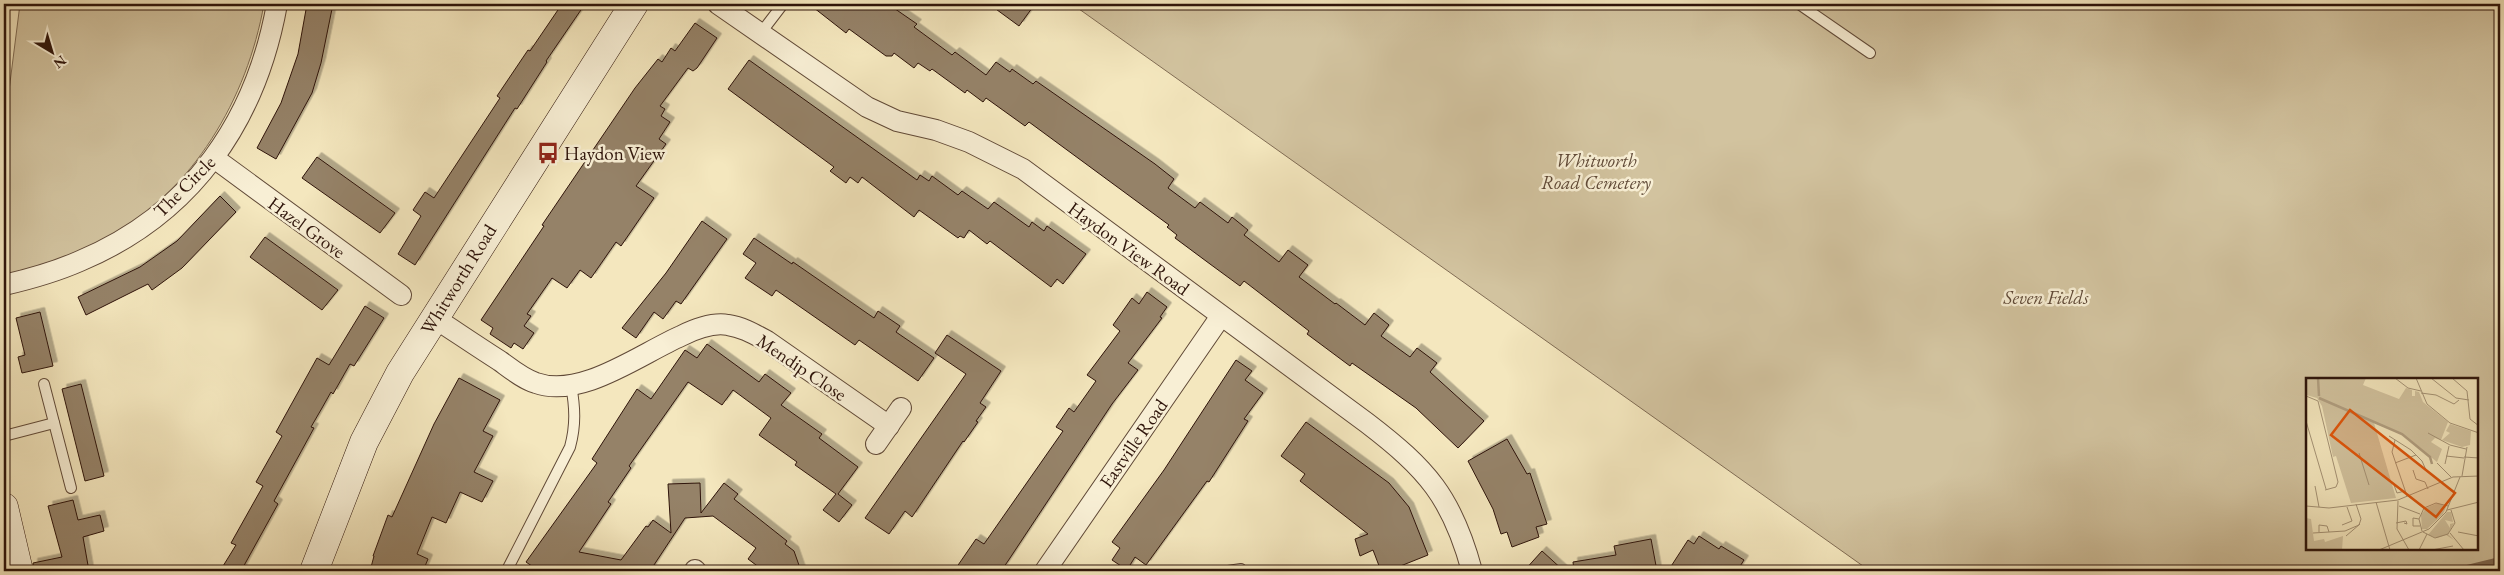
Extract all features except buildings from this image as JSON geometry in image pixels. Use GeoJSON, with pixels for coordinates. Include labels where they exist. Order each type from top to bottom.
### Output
{"type":"FeatureCollection","features":[{"type":"Feature","properties":{"kind":"main road","name":"Whitworth Road"},"geometry":{"type":"LineString","coordinates":[[314,571],[364,442],[400,373],[433,317],[634,4]]}},
{"type":"Feature","properties":{"kind":"main road"},"geometry":{"type":"LineString","coordinates":[[4,507],[19,571]]}},
{"type":"Feature","properties":{"kind":"street","name":"The Circle"},"geometry":{"type":"LineString","coordinates":[[4,285],[73,264],[123,239],[168,205],[214,158],[229,137],[256,81],[267,50],[278,4]]}},
{"type":"Feature","properties":{"kind":"street","name":"Haydon View Road"},"geometry":{"type":"LineString","coordinates":[[718,4],[867,107],[897,121],[936,130],[969,142],[1023,169],[1399,447],[1417,464],[1446,500],[1457,522],[1472,571]]}},
{"type":"Feature","properties":{"kind":"street","name":"Hazel Grove"},"geometry":{"type":"LineString","coordinates":[[214,158],[401,295]]}},
{"type":"Feature","properties":{"kind":"street","name":"Eastville Road"},"geometry":{"type":"LineString","coordinates":[[1045,571],[1221,316]]}},
{"type":"Feature","properties":{"kind":"street","name":"Mendip Close"},"geometry":{"type":"LineString","coordinates":[[433,317],[536,383],[558,386],[603,375],[692,331],[710,326],[727,325],[745,329],[767,341],[888,426]]}},
{"type":"Feature","properties":{"kind":"street"},"geometry":{"type":"LineString","coordinates":[[876,444],[901,408]]}},
{"type":"Feature","properties":{"kind":"lane"},"geometry":{"type":"LineString","coordinates":[[760,34],[783,4]]}},
{"type":"Feature","properties":{"kind":"lane"},"geometry":{"type":"LineString","coordinates":[[1799,4],[1870,54]]}},
{"type":"Feature","properties":{"kind":"lane"},"geometry":{"type":"LineString","coordinates":[[44,384],[71,488]]}},
{"type":"Feature","properties":{"kind":"lane"},"geometry":{"type":"LineString","coordinates":[[507,570],[570,447],[575,429],[575,410],[571,384]]}},
{"type":"Feature","properties":{"kind":"lane"},"geometry":{"type":"LineString","coordinates":[[4,436],[54,423]]}},
{"type":"Feature","properties":{"kind":"lane"},"geometry":{"type":"LineString","coordinates":[[1228,571],[1241,569]]}},
{"type":"Feature","properties":{"kind":"green space"},"geometry":{"type":"Polygon","coordinates":[[[20,4],[264,4],[245,74],[230,107],[212,139],[166,195],[138,219],[107,239],[83,251],[4,275],[4,130],[20,4]]]}},
{"type":"Feature","properties":{"kind":"green space","name":"Seven Fields"},"geometry":{"type":"Polygon","coordinates":[[[1072,4],[2500,4],[2500,571],[1870,571],[1072,4]]]}},
{"type":"Feature","properties":{"kind":"waterway"},"geometry":{"type":"LineString","coordinates":[[2455,571],[2500,560]]}},
{"type":"Feature","properties":{"kind":"place","name":"Haydon View"},"geometry":{"type":"Point","coordinates":[548,153]}},
{"type":"Feature","properties":{"kind":"park label","name":"Whitworth Road Cemetery"},"geometry":{"type":"Point","coordinates":[1596,171]}}]}
